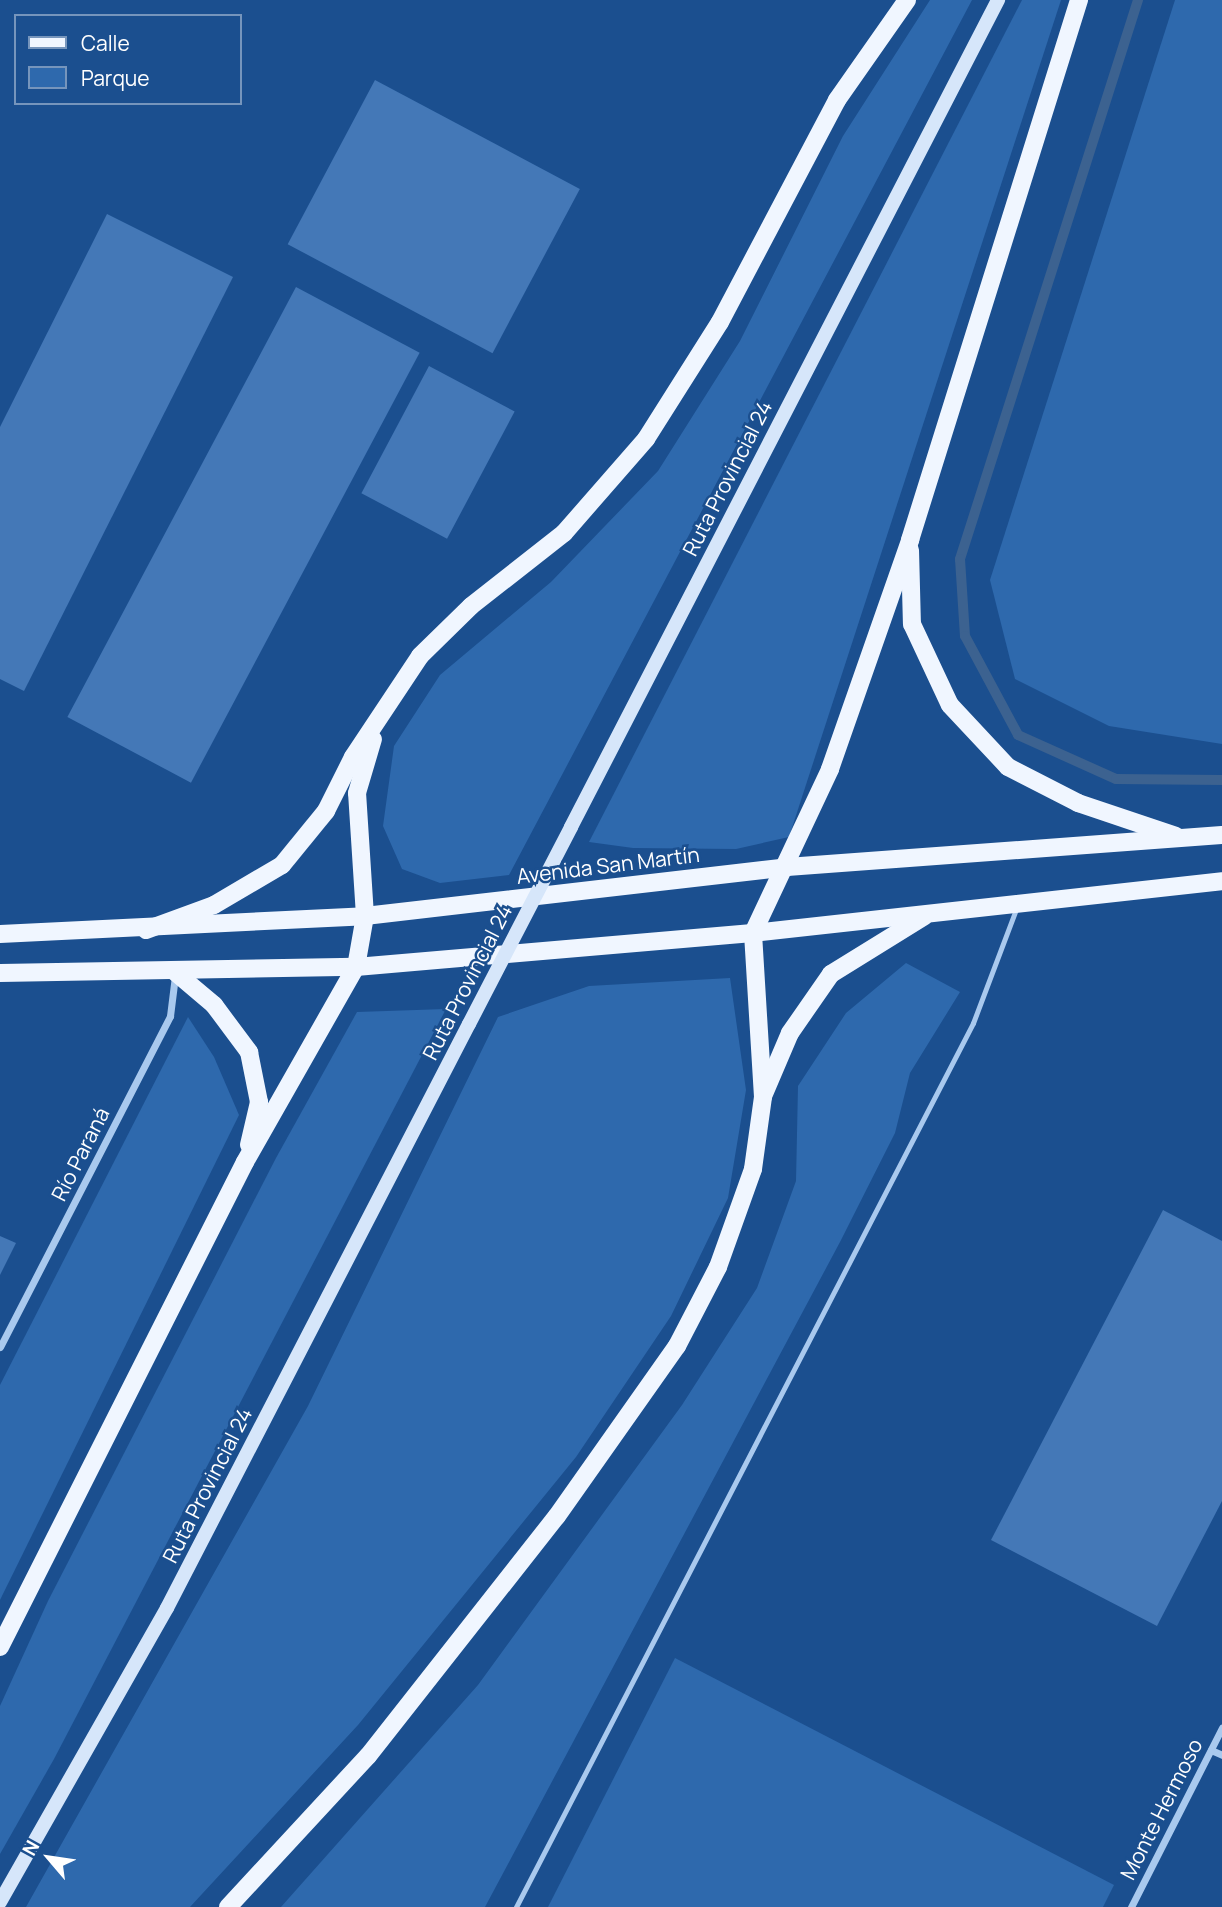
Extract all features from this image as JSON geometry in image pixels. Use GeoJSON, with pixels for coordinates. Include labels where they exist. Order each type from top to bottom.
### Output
{"type":"FeatureCollection","features":[{"type":"Feature","properties":{"kind":"main road"},"geometry":{"type":"LineString","coordinates":[[146,930],[214,905],[282,865],[326,811],[395,688],[471,606],[564,533],[646,439],[720,322],[837,100],[908,0]]}},
{"type":"Feature","properties":{"kind":"main road","name":"Ruta Provincial 24"},"geometry":{"type":"LineString","coordinates":[[0,1902],[167,1608],[998,0]]}},
{"type":"Feature","properties":{"kind":"main road"},"geometry":{"type":"LineString","coordinates":[[228,1907],[368,1756],[557,1516],[677,1346],[718,1267],[754,1169],[763,1097],[753,933],[787,867],[830,769],[910,540],[1079,0]]}},
{"type":"Feature","properties":{"kind":"main road"},"geometry":{"type":"LineString","coordinates":[[910,540],[912,624],[950,705],[1008,767],[1078,803],[1183,839]]}},
{"type":"Feature","properties":{"kind":"main road"},"geometry":{"type":"LineString","coordinates":[[0,1647],[245,1162],[356,967],[365,916],[357,793],[367,752],[395,688]]}},
{"type":"Feature","properties":{"kind":"main road","name":"Avenida San Martín"},"geometry":{"type":"LineString","coordinates":[[0,934],[146,930],[365,916],[787,867],[1222,835]]}},
{"type":"Feature","properties":{"kind":"main road"},"geometry":{"type":"LineString","coordinates":[[0,973],[356,967],[753,933],[1222,881]]}},
{"type":"Feature","properties":{"kind":"main road"},"geometry":{"type":"LineString","coordinates":[[763,1097],[790,1033],[831,974],[931,912]]}},
{"type":"Feature","properties":{"kind":"main road"},"geometry":{"type":"LineString","coordinates":[[175,972],[214,1005],[248,1052],[259,1102],[245,1162]]}},
{"type":"Feature","properties":{"kind":"street","name":"Río Paraná"},"geometry":{"type":"LineString","coordinates":[[0,1347],[170,1016],[175,972]]}},
{"type":"Feature","properties":{"kind":"street","name":"Monte Hermoso"},"geometry":{"type":"LineString","coordinates":[[1131,1907],[1222,1728]]}},
{"type":"Feature","properties":{"kind":"street"},"geometry":{"type":"LineString","coordinates":[[1211,1750],[1222,1755]]}},
{"type":"Feature","properties":{"kind":"lane"},"geometry":{"type":"LineString","coordinates":[[516,1907],[973,1023],[1018,902]]}},
{"type":"Feature","properties":{"kind":"green space"},"geometry":{"type":"Polygon","coordinates":[[[930,0],[972,0],[509,875],[440,883],[402,869],[383,826],[394,746],[440,675],[551,582],[658,471],[740,341],[843,136],[930,0]]]}},
{"type":"Feature","properties":{"kind":"green space"},"geometry":{"type":"Polygon","coordinates":[[[1022,0],[1061,0],[789,837],[736,849],[633,848],[589,842],[1022,0]]]}},
{"type":"Feature","properties":{"kind":"green space"},"geometry":{"type":"Polygon","coordinates":[[[1175,0],[1222,0],[1222,744],[1109,726],[1015,679],[990,580],[1175,0]]]}},
{"type":"Feature","properties":{"kind":"green space"},"geometry":{"type":"Polygon","coordinates":[[[906,963],[960,992],[910,1073],[895,1133],[840,1242],[485,1907],[281,1907],[478,1685],[682,1405],[757,1288],[796,1181],[798,1086],[846,1013],[906,963]]]}},
{"type":"Feature","properties":{"kind":"green space"},"geometry":{"type":"Polygon","coordinates":[[[730,978],[746,1090],[728,1198],[671,1316],[576,1457],[358,1725],[190,1907],[26,1907],[308,1406],[498,1017],[589,986],[730,978]]]}},
{"type":"Feature","properties":{"kind":"green space"},"geometry":{"type":"Polygon","coordinates":[[[446,1009],[54,1759],[0,1854],[0,1706],[48,1601],[276,1158],[357,1012],[446,1009]]]}},
{"type":"Feature","properties":{"kind":"green space"},"geometry":{"type":"Polygon","coordinates":[[[188,1017],[214,1057],[239,1115],[0,1600],[0,1385],[188,1017]]]}},
{"type":"Feature","properties":{"kind":"green space"},"geometry":{"type":"Polygon","coordinates":[[[675,1658],[1114,1885],[1103,1907],[548,1907],[675,1658]]]}},
{"type":"Feature","properties":{"kind":"building"},"geometry":{"type":"Polygon","coordinates":[[[375,80],[580,189],[493,353],[288,244],[375,80]]]}},
{"type":"Feature","properties":{"kind":"building"},"geometry":{"type":"Polygon","coordinates":[[[107,214],[233,277],[24,691],[0,679],[0,427],[107,214]]]}},
{"type":"Feature","properties":{"kind":"building"},"geometry":{"type":"Polygon","coordinates":[[[296,287],[420,353],[191,783],[67,717],[296,287]]]}},
{"type":"Feature","properties":{"kind":"building"},"geometry":{"type":"Polygon","coordinates":[[[429,366],[515,412],[447,539],[361,493],[429,366]]]}},
{"type":"Feature","properties":{"kind":"building"},"geometry":{"type":"Polygon","coordinates":[[[1163,1210],[1222,1241],[1222,1501],[1157,1626],[991,1540],[1163,1210]]]}},
{"type":"Feature","properties":{"kind":"building"},"geometry":{"type":"Polygon","coordinates":[[[0,1236],[16,1243],[0,1275],[0,1236]]]}},
{"type":"Feature","properties":{"kind":"waterway"},"geometry":{"type":"LineString","coordinates":[[1138,0],[960,559],[965,636],[1018,735],[1116,779],[1222,780]]}}]}
